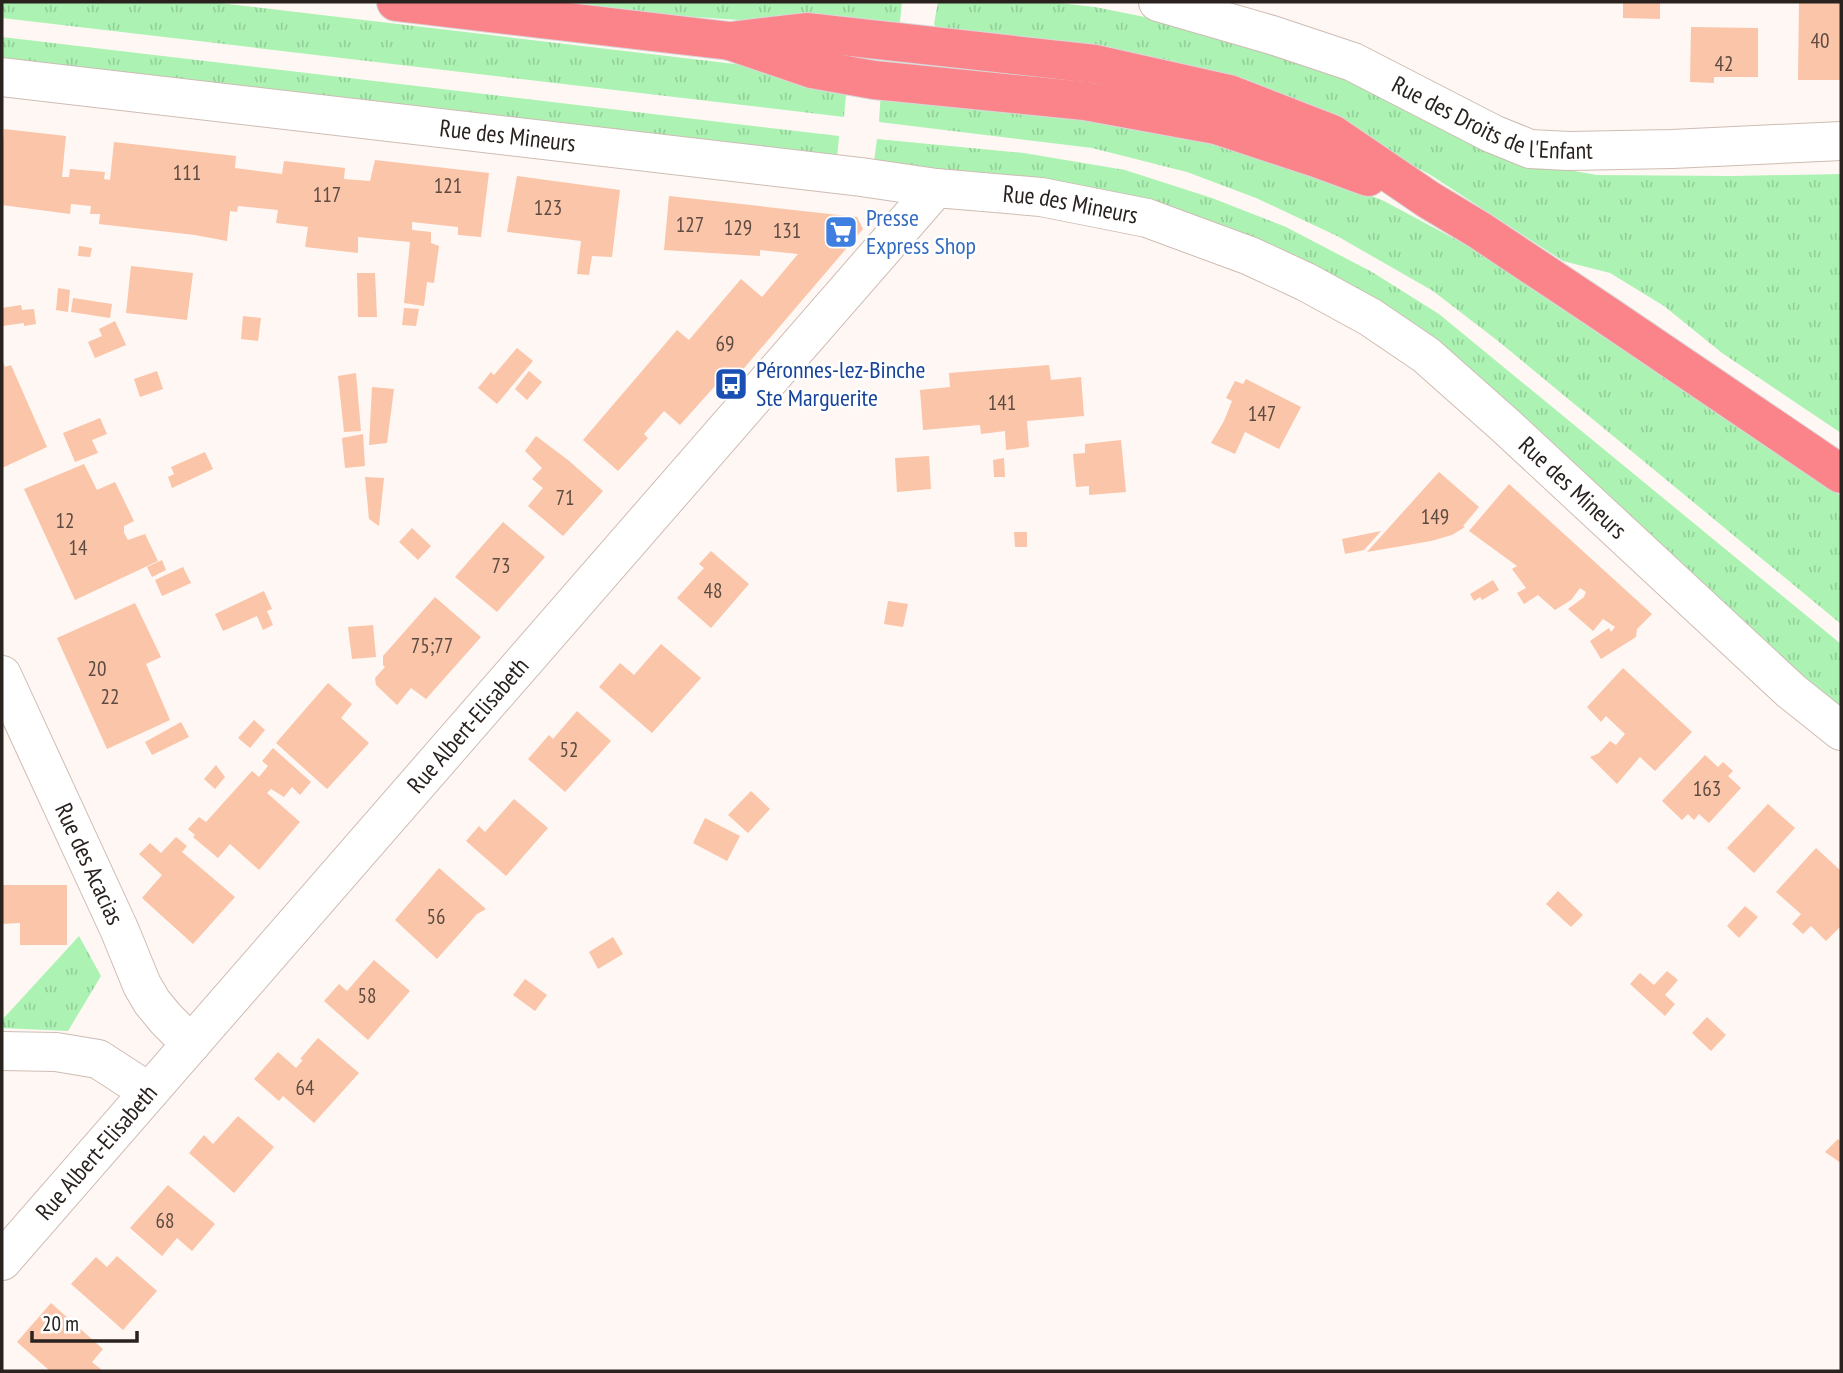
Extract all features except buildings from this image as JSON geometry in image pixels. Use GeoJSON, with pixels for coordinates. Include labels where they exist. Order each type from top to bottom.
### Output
{"type":"FeatureCollection","features":[{"type":"Feature","properties":{"kind":"highway"},"geometry":{"type":"LineString","coordinates":[[396,2],[730,41],[812,69],[874,80],[1085,100],[1216,125],[1429,200],[1479,230],[1841,474]]}},
{"type":"Feature","properties":{"kind":"street","name":"Rue des Droits de l'Enfant"},"geometry":{"type":"LineString","coordinates":[[1158,2],[1353,62],[1493,134],[1530,149],[1672,149],[1841,141]]}},
{"type":"Feature","properties":{"kind":"street","name":"Rue des Mineurs"},"geometry":{"type":"LineString","coordinates":[[2,77],[936,188],[1041,197],[1147,218],[1250,256],[1306,282],[1370,317],[1426,355],[1791,691],[1841,731]]}},
{"type":"Feature","properties":{"kind":"street","name":"Rue Albert-Elisabeth"},"geometry":{"type":"LineString","coordinates":[[2,1261],[936,188]]}},
{"type":"Feature","properties":{"kind":"street","name":"Rue des Acacias"},"geometry":{"type":"LineString","coordinates":[[2,675],[142,985],[152,1003],[191,1044]]}},
{"type":"Feature","properties":{"kind":"street"},"geometry":{"type":"LineString","coordinates":[[2,1051],[56,1052],[98,1059],[149,1092]]}},
{"type":"Feature","properties":{"kind":"green space"},"geometry":{"type":"Polygon","coordinates":[[[2,2],[211,2],[752,66],[847,84],[844,117],[2,18],[2,2]]]}},
{"type":"Feature","properties":{"kind":"green space"},"geometry":{"type":"Polygon","coordinates":[[[554,2],[902,2],[899,31],[667,15],[554,2]]]}},
{"type":"Feature","properties":{"kind":"green space"},"geometry":{"type":"Polygon","coordinates":[[[938,2],[1050,2],[1095,7],[1225,33],[1316,66],[1523,162],[1597,175],[1841,174],[1841,433],[1722,353],[1664,306],[1610,273],[1563,261],[1429,174],[1352,134],[941,37],[934,24],[938,2]]]}},
{"type":"Feature","properties":{"kind":"green space"},"geometry":{"type":"Polygon","coordinates":[[[2,37],[839,136],[837,160],[2,59],[2,37]]]}},
{"type":"Feature","properties":{"kind":"green space"},"geometry":{"type":"Polygon","coordinates":[[[881,90],[1131,122],[1289,162],[1384,201],[1468,246],[1841,496],[1841,624],[1498,341],[1433,291],[1337,236],[1256,198],[1187,172],[1092,148],[879,122],[881,90]]]}},
{"type":"Feature","properties":{"kind":"green space"},"geometry":{"type":"Polygon","coordinates":[[[877,139],[1024,153],[1125,170],[1212,198],[1286,227],[1372,272],[1439,314],[1841,644],[1841,710],[1817,691],[1445,346],[1395,310],[1319,268],[1239,231],[1173,208],[1084,187],[874,161],[877,139]]]}},
{"type":"Feature","properties":{"kind":"green space"},"geometry":{"type":"Polygon","coordinates":[[[79,936],[101,976],[68,1031],[2,1028],[2,1020],[79,936]]]}},
{"type":"Feature","properties":{"kind":"place","name":"Presse Express Shop"},"geometry":{"type":"Point","coordinates":[841,232]}},
{"type":"Feature","properties":{"kind":"place","name":"Péronnes-lez-Binche Ste Marguerite"},"geometry":{"type":"Point","coordinates":[731,384]}}]}
